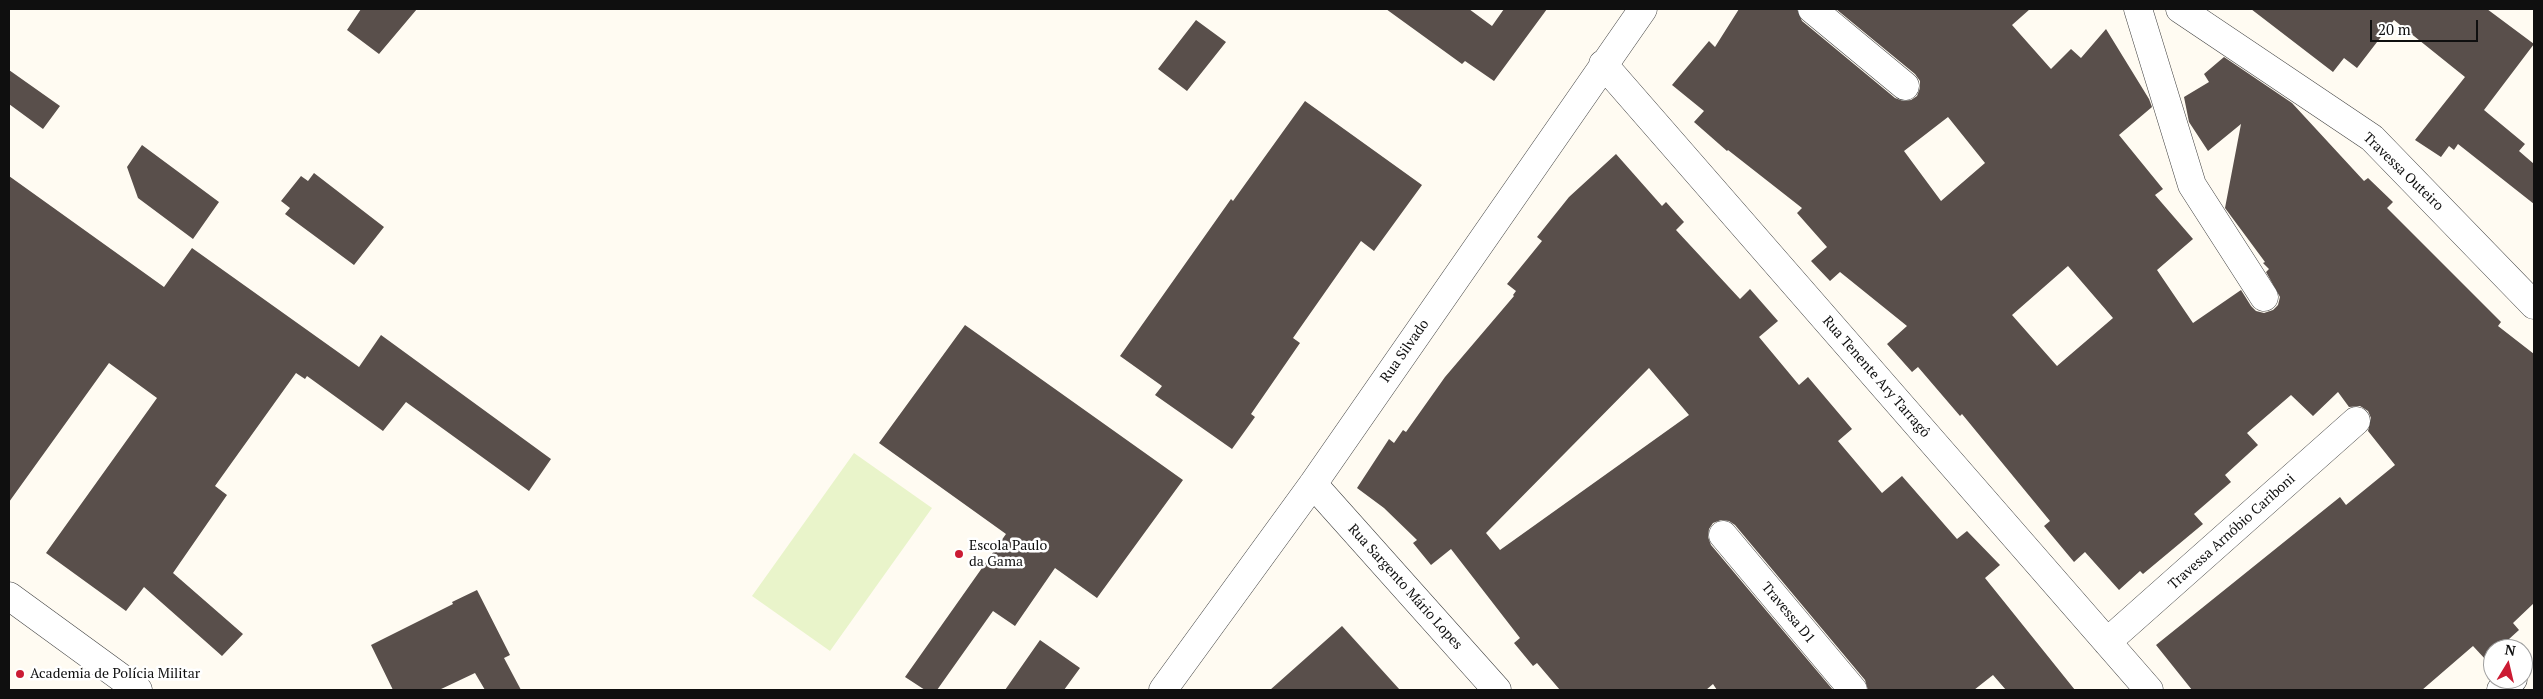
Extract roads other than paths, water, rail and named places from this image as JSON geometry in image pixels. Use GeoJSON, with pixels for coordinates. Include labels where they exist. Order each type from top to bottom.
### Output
{"type":"FeatureCollection","features":[{"type":"Feature","properties":{"kind":"street","name":"Rua Silvado"},"geometry":{"type":"LineString","coordinates":[[1163,690],[1313,484],[1643,9]]}},
{"type":"Feature","properties":{"kind":"street"},"geometry":{"type":"LineString","coordinates":[[1812,9],[1905,86]]}},
{"type":"Feature","properties":{"kind":"street"},"geometry":{"type":"LineString","coordinates":[[2138,9],[2192,185],[2264,297]]}},
{"type":"Feature","properties":{"kind":"street","name":"Travessa Outeiro"},"geometry":{"type":"LineString","coordinates":[[2180,9],[2372,138],[2534,305]]}},
{"type":"Feature","properties":{"kind":"street","name":"Rua Tenente Ary Tarragô"},"geometry":{"type":"LineString","coordinates":[[1603,64],[2149,690]]}},
{"type":"Feature","properties":{"kind":"street","name":"Travessa Arnóbio Cariboni"},"geometry":{"type":"LineString","coordinates":[[2107,642],[2356,421]]}},
{"type":"Feature","properties":{"kind":"street","name":"Rua Sargento Mário Lopes"},"geometry":{"type":"LineString","coordinates":[[1313,484],[1497,690]]}},
{"type":"Feature","properties":{"kind":"street","name":"Travessa D1"},"geometry":{"type":"LineString","coordinates":[[1723,535],[1853,690]]}},
{"type":"Feature","properties":{"kind":"street"},"geometry":{"type":"LineString","coordinates":[[9,596],[138,690]]}},
{"type":"Feature","properties":{"kind":"place","name":"Escola Paulo da Gama"},"geometry":{"type":"Point","coordinates":[959,554]}},
{"type":"Feature","properties":{"kind":"place","name":"Academia de Polícia Militar"},"geometry":{"type":"Point","coordinates":[20,674]}}]}
